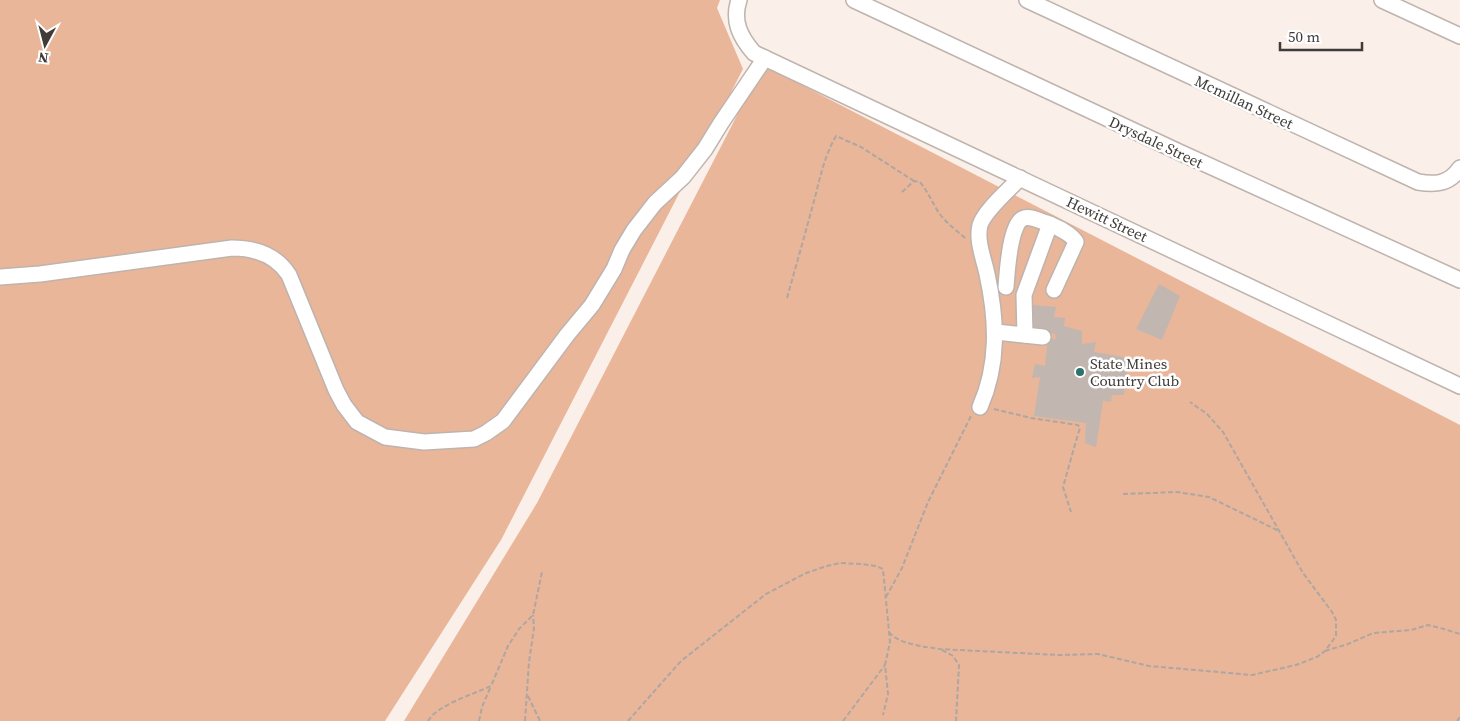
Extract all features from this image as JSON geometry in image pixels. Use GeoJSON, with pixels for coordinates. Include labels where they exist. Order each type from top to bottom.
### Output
{"type":"FeatureCollection","features":[{"type":"Feature","properties":{"kind":"street"},"geometry":{"type":"LineString","coordinates":[[0,277],[48,273],[232,248],[247,248],[262,253],[274,258],[289,275],[336,390],[344,405],[357,422],[385,437],[403,440],[448,441],[474,439],[503,421],[567,335],[592,305],[634,230],[655,203],[683,177],[697,160],[759,55],[744,41],[738,28],[735,18],[739,0]]}},
{"type":"Feature","properties":{"kind":"street","name":"Drysdale Street"},"geometry":{"type":"LineString","coordinates":[[854,0],[1179,152],[1460,280]]}},
{"type":"Feature","properties":{"kind":"street","name":"Mcmillan Street"},"geometry":{"type":"LineString","coordinates":[[1027,0],[1418,182],[1442,184],[1450,179],[1460,168]]}},
{"type":"Feature","properties":{"kind":"street"},"geometry":{"type":"LineString","coordinates":[[1382,0],[1460,36]]}},
{"type":"Feature","properties":{"kind":"street","name":"Hewitt Street"},"geometry":{"type":"LineString","coordinates":[[759,55],[1460,386]]}},
{"type":"Feature","properties":{"kind":"street"},"geometry":{"type":"LineString","coordinates":[[980,407],[988,388],[996,332],[988,276],[979,238],[980,226],[985,215],[1020,178]]}},
{"type":"Feature","properties":{"kind":"street"},"geometry":{"type":"LineString","coordinates":[[1006,287],[1012,238],[1017,223],[1023,218],[1030,218],[1050,224],[1073,236],[1076,242],[1054,290]]}},
{"type":"Feature","properties":{"kind":"street"},"geometry":{"type":"LineString","coordinates":[[1024,335],[1024,295],[1050,224]]}},
{"type":"Feature","properties":{"kind":"street"},"geometry":{"type":"LineString","coordinates":[[996,332],[1043,337]]}},
{"type":"Feature","properties":{"kind":"path"},"geometry":{"type":"LineString","coordinates":[[787,298],[822,167],[828,149],[836,136],[861,147],[914,181],[920,182],[929,192],[938,212],[982,253]]}},
{"type":"Feature","properties":{"kind":"path"},"geometry":{"type":"LineString","coordinates":[[902,192],[914,181]]}},
{"type":"Feature","properties":{"kind":"path"},"geometry":{"type":"LineString","coordinates":[[1190,402],[1207,414],[1223,432],[1308,582],[1336,620],[1336,636],[1326,651]]}},
{"type":"Feature","properties":{"kind":"path"},"geometry":{"type":"LineString","coordinates":[[886,597],[905,560],[928,502],[974,411],[980,407],[1031,418],[1078,425],[1080,428],[1063,487],[1071,512]]}},
{"type":"Feature","properties":{"kind":"path"},"geometry":{"type":"LineString","coordinates":[[1122,494],[1177,492],[1209,497],[1279,531]]}},
{"type":"Feature","properties":{"kind":"path"},"geometry":{"type":"LineString","coordinates":[[628,721],[681,661],[766,594],[806,573],[840,564],[876,566],[883,569],[890,642],[885,664],[888,694],[883,715]]}},
{"type":"Feature","properties":{"kind":"path"},"geometry":{"type":"LineString","coordinates":[[526,721],[534,628],[533,615],[542,572]]}},
{"type":"Feature","properties":{"kind":"path"},"geometry":{"type":"LineString","coordinates":[[479,721],[482,707],[508,646],[519,629],[533,615]]}},
{"type":"Feature","properties":{"kind":"path"},"geometry":{"type":"LineString","coordinates":[[889,632],[899,640],[940,649],[1059,655],[1098,654],[1149,666],[1252,675],[1296,666],[1326,651],[1373,633],[1411,630],[1428,625],[1460,634]]}},
{"type":"Feature","properties":{"kind":"path"},"geometry":{"type":"LineString","coordinates":[[940,649],[953,656],[959,665],[956,721]]}},
{"type":"Feature","properties":{"kind":"path"},"geometry":{"type":"LineString","coordinates":[[842,721],[885,664]]}},
{"type":"Feature","properties":{"kind":"path"},"geometry":{"type":"LineString","coordinates":[[428,721],[441,708],[491,686]]}},
{"type":"Feature","properties":{"kind":"path"},"geometry":{"type":"LineString","coordinates":[[528,694],[540,721]]}},
{"type":"Feature","properties":{"kind":"path"},"geometry":{"type":"LineString","coordinates":[[1457,721],[1460,717]]}},
{"type":"Feature","properties":{"kind":"shaded area"},"geometry":{"type":"Polygon","coordinates":[[[0,0],[720,0],[717,8],[743,69],[501,540],[385,721],[0,721],[0,0]]]}},
{"type":"Feature","properties":{"kind":"shaded area"},"geometry":{"type":"Polygon","coordinates":[[[763,65],[1460,425],[1460,721],[404,721],[537,503],[763,65]]]}},
{"type":"Feature","properties":{"kind":"building"},"geometry":{"type":"Polygon","coordinates":[[[1159,284],[1180,296],[1162,340],[1136,329],[1159,284]]]}},
{"type":"Feature","properties":{"kind":"building","name":"State Mines Country Club"},"geometry":{"type":"Polygon","coordinates":[[[1033,305],[1056,307],[1054,317],[1065,318],[1064,326],[1082,331],[1082,344],[1096,342],[1094,352],[1129,358],[1124,395],[1112,395],[1111,402],[1103,401],[1096,447],[1085,443],[1086,423],[1034,416],[1040,377],[1032,378],[1035,364],[1045,366],[1048,338],[1056,339],[1055,334],[1030,327],[1033,305]]]}},
{"type":"Feature","properties":{"kind":"place","name":"State Mines Country Club"},"geometry":{"type":"Point","coordinates":[1080,372]}}]}
